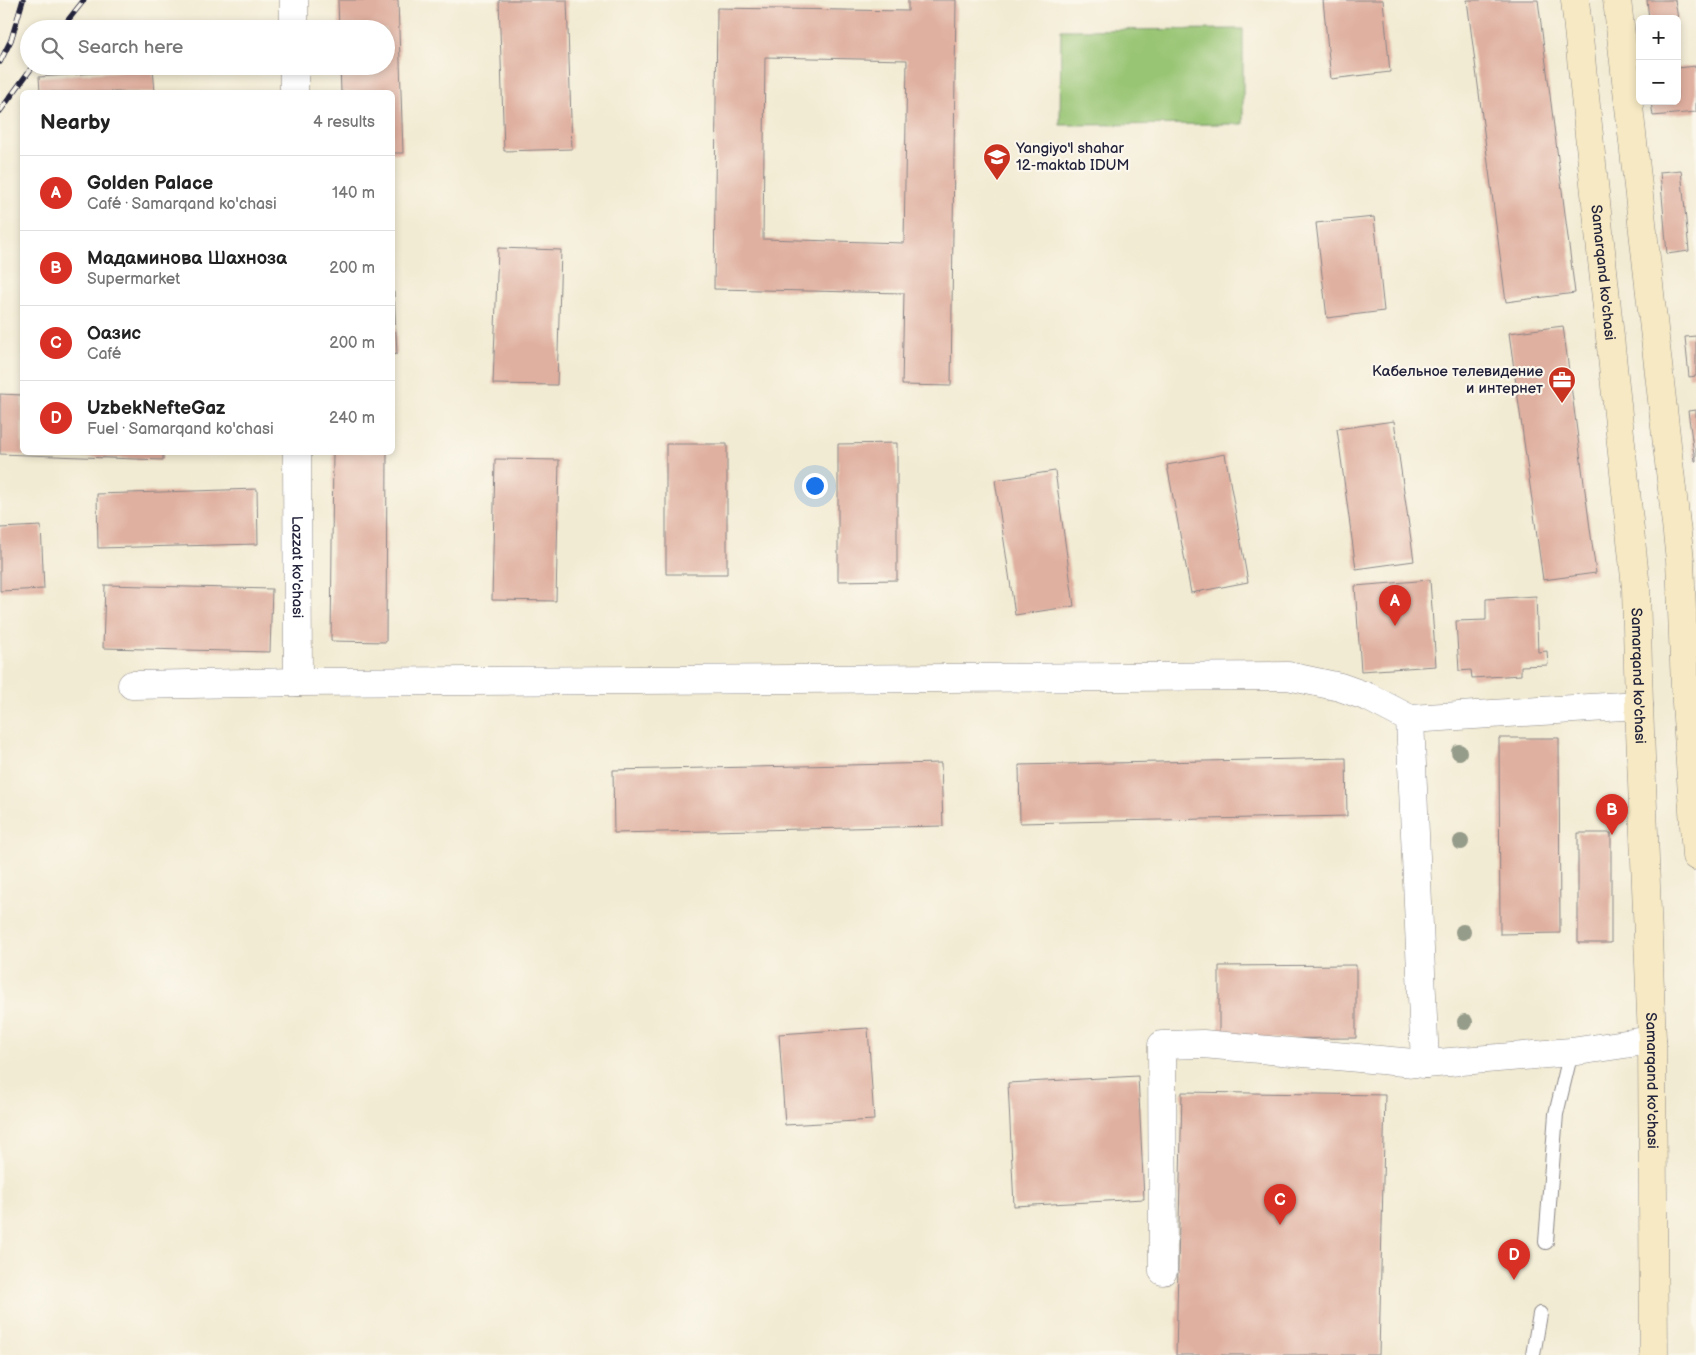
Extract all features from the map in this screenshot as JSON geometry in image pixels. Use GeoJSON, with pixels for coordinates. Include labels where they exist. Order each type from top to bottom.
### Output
{"type":"FeatureCollection","features":[{"type":"Feature","properties":{"kind":"main road","name":"Samarqand ko'chasi"},"geometry":{"type":"LineString","coordinates":[[1575,0],[1636,588],[1652,1040],[1654,1355]]}},
{"type":"Feature","properties":{"kind":"main road"},"geometry":{"type":"LineString","coordinates":[[1617,0],[1691,671],[1685,687],[1696,856]]}},
{"type":"Feature","properties":{"kind":"street"},"geometry":{"type":"LineString","coordinates":[[294,0],[294,20]]}},
{"type":"Feature","properties":{"kind":"street"},"geometry":{"type":"LineString","coordinates":[[294,75],[294,90]]}},
{"type":"Feature","properties":{"kind":"street","name":"Lazzat ko'chasi"},"geometry":{"type":"LineString","coordinates":[[297,455],[298,682]]}},
{"type":"Feature","properties":{"kind":"street"},"geometry":{"type":"LineString","coordinates":[[132,685],[298,682],[1288,676],[1340,686],[1368,697],[1410,719],[1639,706]]}},
{"type":"Feature","properties":{"kind":"street"},"geometry":{"type":"LineString","coordinates":[[1410,719],[1425,1064]]}},
{"type":"Feature","properties":{"kind":"street"},"geometry":{"type":"LineString","coordinates":[[1163,1271],[1162,1045],[1203,1044],[1425,1064],[1571,1052],[1652,1040]]}},
{"type":"Feature","properties":{"kind":"lane"},"geometry":{"type":"LineString","coordinates":[[1546,1242],[1556,1114],[1571,1052]]}},
{"type":"Feature","properties":{"kind":"lane"},"geometry":{"type":"LineString","coordinates":[[1533,1355],[1540,1314]]}},
{"type":"Feature","properties":{"kind":"green space"},"geometry":{"type":"Polygon","coordinates":[[[1243,29],[1243,124],[1060,125],[1061,30],[1243,29]]]}},
{"type":"Feature","properties":{"kind":"building"},"geometry":{"type":"Polygon","coordinates":[[[338,0],[398,0],[403,153],[395,153],[395,90],[341,90],[340,75],[395,75],[395,20],[339,20],[338,0]]]}},
{"type":"Feature","properties":{"kind":"building"},"geometry":{"type":"Polygon","coordinates":[[[499,0],[567,0],[572,149],[504,151],[499,0]]]}},
{"type":"Feature","properties":{"kind":"building"},"geometry":{"type":"Polygon","coordinates":[[[908,0],[956,0],[951,386],[902,385],[904,293],[714,289],[717,8],[908,11],[908,0]],[[765,57],[763,239],[904,243],[907,60],[765,57]]]}},
{"type":"Feature","properties":{"kind":"building"},"geometry":{"type":"Polygon","coordinates":[[[1323,0],[1383,0],[1390,72],[1331,79],[1323,0]]]}},
{"type":"Feature","properties":{"kind":"building"},"geometry":{"type":"Polygon","coordinates":[[[1467,0],[1538,0],[1575,293],[1506,302],[1467,0]]]}},
{"type":"Feature","properties":{"kind":"building"},"geometry":{"type":"Polygon","coordinates":[[[1647,0],[1675,0],[1677,15],[1649,15],[1647,0]]]}},
{"type":"Feature","properties":{"kind":"building"},"geometry":{"type":"Polygon","coordinates":[[[1696,66],[1696,112],[1653,116],[1652,105],[1681,105],[1681,68],[1696,66]]]}},
{"type":"Feature","properties":{"kind":"building"},"geometry":{"type":"Polygon","coordinates":[[[68,75],[154,75],[155,90],[40,90],[39,77],[68,75]]]}},
{"type":"Feature","properties":{"kind":"building"},"geometry":{"type":"Polygon","coordinates":[[[1681,170],[1689,251],[1667,254],[1660,172],[1681,170]]]}},
{"type":"Feature","properties":{"kind":"building"},"geometry":{"type":"Polygon","coordinates":[[[1374,217],[1384,311],[1327,318],[1316,223],[1374,217]]]}},
{"type":"Feature","properties":{"kind":"building"},"geometry":{"type":"Polygon","coordinates":[[[498,248],[561,250],[557,385],[493,384],[498,248]]]}},
{"type":"Feature","properties":{"kind":"building"},"geometry":{"type":"Polygon","coordinates":[[[395,313],[397,354],[395,354],[395,313]]]}},
{"type":"Feature","properties":{"kind":"building"},"geometry":{"type":"Polygon","coordinates":[[[1563,326],[1596,573],[1543,580],[1509,333],[1563,326]]]}},
{"type":"Feature","properties":{"kind":"building"},"geometry":{"type":"Polygon","coordinates":[[[1696,336],[1696,376],[1689,377],[1685,337],[1696,336]]]}},
{"type":"Feature","properties":{"kind":"building"},"geometry":{"type":"Polygon","coordinates":[[[0,394],[20,395],[20,455],[0,454],[0,394]]]}},
{"type":"Feature","properties":{"kind":"building"},"geometry":{"type":"Polygon","coordinates":[[[1696,410],[1696,461],[1695,461],[1688,411],[1696,410]]]}},
{"type":"Feature","properties":{"kind":"building"},"geometry":{"type":"Polygon","coordinates":[[[1394,421],[1414,561],[1356,569],[1337,429],[1394,421]]]}},
{"type":"Feature","properties":{"kind":"building"},"geometry":{"type":"Polygon","coordinates":[[[897,443],[897,580],[838,581],[838,444],[897,443]]]}},
{"type":"Feature","properties":{"kind":"building"},"geometry":{"type":"Polygon","coordinates":[[[666,444],[727,444],[727,574],[666,574],[666,444]]]}},
{"type":"Feature","properties":{"kind":"building"},"geometry":{"type":"Polygon","coordinates":[[[1225,454],[1248,582],[1191,593],[1167,465],[1225,454]]]}},
{"type":"Feature","properties":{"kind":"building"},"geometry":{"type":"Polygon","coordinates":[[[27,455],[163,455],[163,460],[27,455]]]}},
{"type":"Feature","properties":{"kind":"building"},"geometry":{"type":"Polygon","coordinates":[[[333,455],[387,455],[386,642],[331,641],[333,455]]]}},
{"type":"Feature","properties":{"kind":"building"},"geometry":{"type":"Polygon","coordinates":[[[495,459],[559,460],[556,601],[492,600],[495,459]]]}},
{"type":"Feature","properties":{"kind":"building"},"geometry":{"type":"Polygon","coordinates":[[[1055,471],[1074,606],[1015,615],[995,480],[1055,471]]]}},
{"type":"Feature","properties":{"kind":"building"},"geometry":{"type":"Polygon","coordinates":[[[257,489],[258,544],[98,548],[97,494],[257,489]]]}},
{"type":"Feature","properties":{"kind":"building"},"geometry":{"type":"Polygon","coordinates":[[[41,526],[44,589],[0,591],[0,528],[41,526]]]}},
{"type":"Feature","properties":{"kind":"building"},"geometry":{"type":"Polygon","coordinates":[[[1430,580],[1436,666],[1361,671],[1355,586],[1430,580]]]}},
{"type":"Feature","properties":{"kind":"building"},"geometry":{"type":"Polygon","coordinates":[[[105,585],[272,589],[270,652],[103,648],[105,585]]]}},
{"type":"Feature","properties":{"kind":"building"},"geometry":{"type":"Polygon","coordinates":[[[1536,596],[1538,652],[1547,651],[1548,665],[1521,666],[1521,675],[1472,678],[1471,670],[1459,671],[1456,621],[1486,620],[1486,599],[1536,596]]]}},
{"type":"Feature","properties":{"kind":"building"},"geometry":{"type":"Polygon","coordinates":[[[1499,738],[1559,738],[1560,933],[1500,934],[1499,738]]]}},
{"type":"Feature","properties":{"kind":"building"},"geometry":{"type":"Polygon","coordinates":[[[1346,758],[1347,816],[1020,823],[1019,765],[1346,758]]]}},
{"type":"Feature","properties":{"kind":"building"},"geometry":{"type":"Polygon","coordinates":[[[941,763],[943,826],[614,833],[613,770],[941,763]]]}},
{"type":"Feature","properties":{"kind":"building"},"geometry":{"type":"Polygon","coordinates":[[[1578,833],[1611,833],[1611,943],[1578,943],[1578,833]]]}},
{"type":"Feature","properties":{"kind":"building"},"geometry":{"type":"Polygon","coordinates":[[[1356,965],[1356,1038],[1219,1039],[1219,966],[1356,965]]]}},
{"type":"Feature","properties":{"kind":"building"},"geometry":{"type":"Polygon","coordinates":[[[868,1028],[874,1120],[785,1125],[779,1034],[868,1028]]]}},
{"type":"Feature","properties":{"kind":"building"},"geometry":{"type":"Polygon","coordinates":[[[1138,1076],[1144,1199],[1014,1206],[1008,1083],[1138,1076]]]}},
{"type":"Feature","properties":{"kind":"building"},"geometry":{"type":"Polygon","coordinates":[[[1182,1092],[1385,1095],[1379,1355],[1176,1355],[1182,1092]]]}},
{"type":"Feature","properties":{"kind":"railway"},"geometry":{"type":"LineString","coordinates":[[0,62],[11,40],[23,0]]}},
{"type":"Feature","properties":{"kind":"railway"},"geometry":{"type":"LineString","coordinates":[[68,20],[84,0]]}},
{"type":"Feature","properties":{"kind":"railway"},"geometry":{"type":"LineString","coordinates":[[0,111],[26,75]]}},
{"type":"Feature","properties":{"kind":"place","name":"Yangiyo'l shahar 12-maktab IDUM"},"geometry":{"type":"Point","coordinates":[997,181]}},
{"type":"Feature","properties":{"kind":"place","name":"Кабельное телевидение и интернет"},"geometry":{"type":"Point","coordinates":[1562,404]}},
{"type":"Feature","properties":{"kind":"place","name":"Golden Palace"},"geometry":{"type":"Point","coordinates":[1395,626]}},
{"type":"Feature","properties":{"kind":"place","name":"Мадаминова Шахноза"},"geometry":{"type":"Point","coordinates":[1612,835]}},
{"type":"Feature","properties":{"kind":"place","name":"Оазис"},"geometry":{"type":"Point","coordinates":[1280,1225]}},
{"type":"Feature","properties":{"kind":"place","name":"UzbekNefteGaz"},"geometry":{"type":"Point","coordinates":[1514,1280]}}]}
